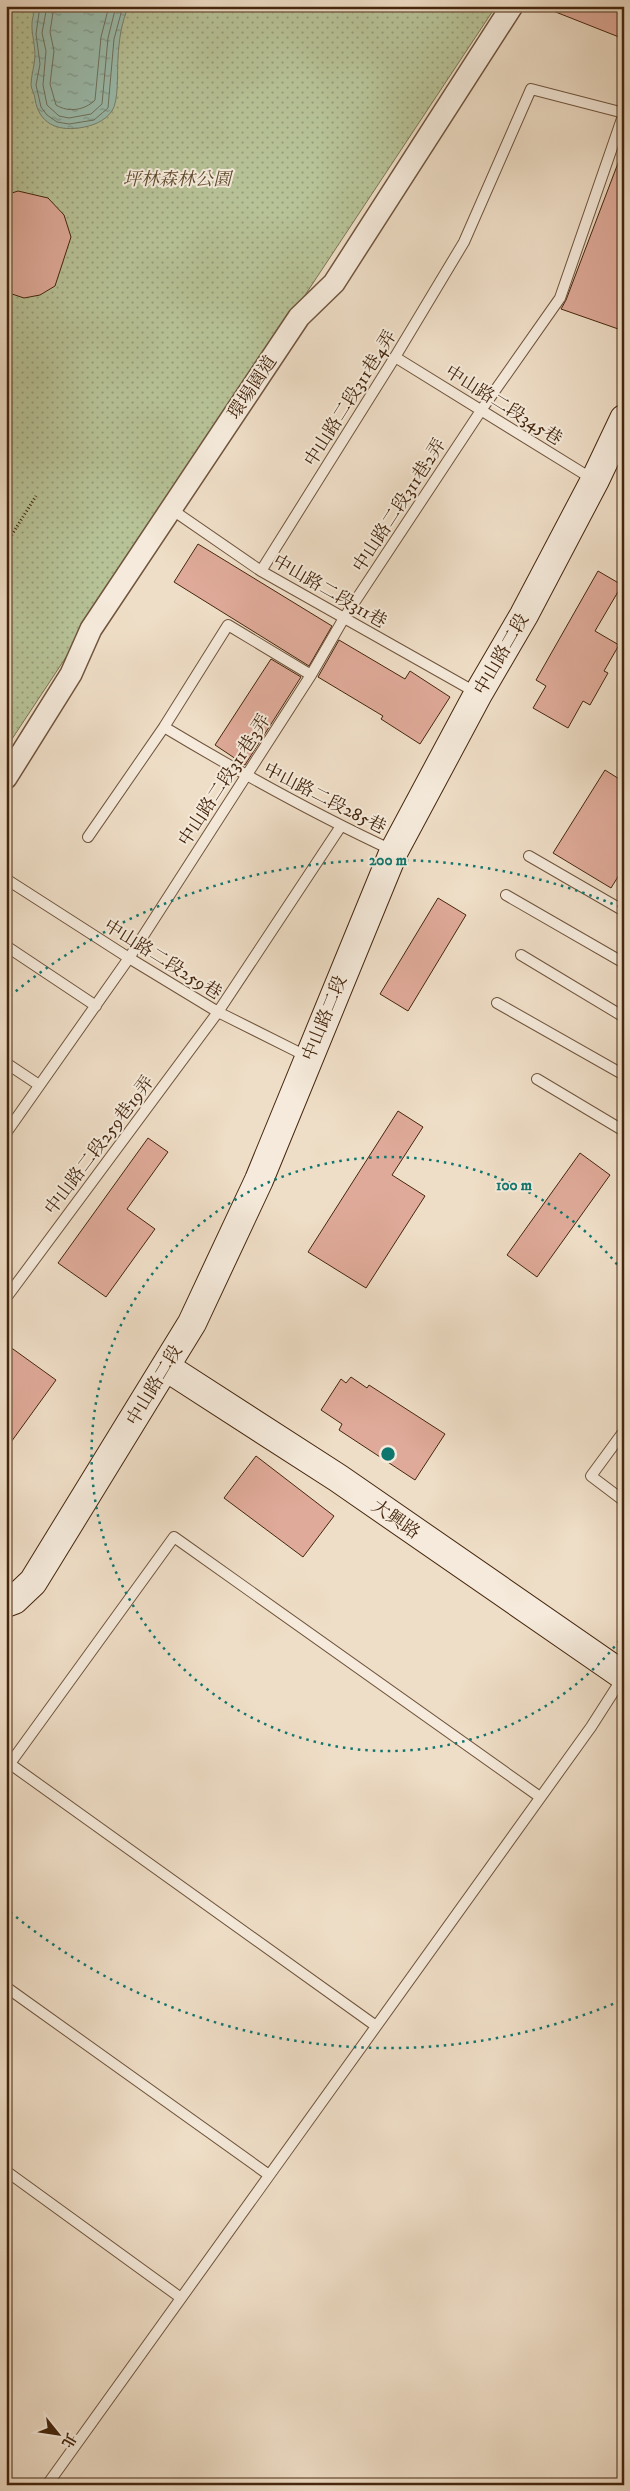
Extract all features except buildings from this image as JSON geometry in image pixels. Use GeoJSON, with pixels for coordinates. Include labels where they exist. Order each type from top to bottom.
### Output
{"type":"FeatureCollection","features":[{"type":"Feature","properties":{"kind":"street","name":"環場園道"},"geometry":{"type":"LineString","coordinates":[[6,778],[70,674],[91,629],[299,317],[334,283],[512,6]]}},
{"type":"Feature","properties":{"kind":"street","name":"中山路二段"},"geometry":{"type":"LineString","coordinates":[[6,1603],[14,1600],[32,1582],[192,1323],[259,1180],[394,850],[478,694],[524,615],[595,480],[624,419]]}},
{"type":"Feature","properties":{"kind":"street","name":"大興路"},"geometry":{"type":"LineString","coordinates":[[166,1367],[338,1478],[624,1676]]}},
{"type":"Feature","properties":{"kind":"lane","name":"中山路二段311巷4弄"},"geometry":{"type":"LineString","coordinates":[[261,571],[395,357],[464,242],[531,89],[624,113]]}},
{"type":"Feature","properties":{"kind":"lane","name":"中山路二段311巷2弄"},"geometry":{"type":"LineString","coordinates":[[344,618],[482,409],[560,298],[624,113]]}},
{"type":"Feature","properties":{"kind":"lane","name":"中山路二段345巷"},"geometry":{"type":"LineString","coordinates":[[395,357],[595,480]]}},
{"type":"Feature","properties":{"kind":"lane","name":"中山路二段311巷"},"geometry":{"type":"LineString","coordinates":[[171,509],[261,571],[478,694]]}},
{"type":"Feature","properties":{"kind":"lane","name":"中山路二段311巷3弄"},"geometry":{"type":"LineString","coordinates":[[6,1133],[129,958],[311,675],[344,618]]}},
{"type":"Feature","properties":{"kind":"lane"},"geometry":{"type":"LineString","coordinates":[[88,837],[164,727],[228,625],[311,675]]}},
{"type":"Feature","properties":{"kind":"lane","name":"中山路二段285巷"},"geometry":{"type":"LineString","coordinates":[[164,727],[246,776],[341,826],[394,850]]}},
{"type":"Feature","properties":{"kind":"lane","name":"中山路二段259巷19弄"},"geometry":{"type":"LineString","coordinates":[[6,1298],[218,1012],[341,826]]}},
{"type":"Feature","properties":{"kind":"lane"},"geometry":{"type":"LineString","coordinates":[[529,856],[624,911]]}},
{"type":"Feature","properties":{"kind":"lane","name":"中山路二段259巷"},"geometry":{"type":"LineString","coordinates":[[6,879],[129,958],[218,1012],[308,1057]]}},
{"type":"Feature","properties":{"kind":"lane"},"geometry":{"type":"LineString","coordinates":[[506,895],[624,963]]}},
{"type":"Feature","properties":{"kind":"lane"},"geometry":{"type":"LineString","coordinates":[[6,946],[96,1006]]}},
{"type":"Feature","properties":{"kind":"lane"},"geometry":{"type":"LineString","coordinates":[[521,955],[624,1017]]}},
{"type":"Feature","properties":{"kind":"lane"},"geometry":{"type":"LineString","coordinates":[[496,1003],[624,1075]]}},
{"type":"Feature","properties":{"kind":"lane"},"geometry":{"type":"LineString","coordinates":[[6,1063],[39,1084]]}},
{"type":"Feature","properties":{"kind":"lane"},"geometry":{"type":"LineString","coordinates":[[537,1079],[624,1131]]}},
{"type":"Feature","properties":{"kind":"lane"},"geometry":{"type":"LineString","coordinates":[[624,1431],[591,1476],[624,1501]]}},
{"type":"Feature","properties":{"kind":"lane"},"geometry":{"type":"LineString","coordinates":[[376,2026],[8,1765],[174,1537],[540,1797]]}},
{"type":"Feature","properties":{"kind":"lane"},"geometry":{"type":"LineString","coordinates":[[47,2485],[540,1797],[624,1676]]}},
{"type":"Feature","properties":{"kind":"lane"},"geometry":{"type":"LineString","coordinates":[[6,1987],[269,2175]]}},
{"type":"Feature","properties":{"kind":"lane"},"geometry":{"type":"LineString","coordinates":[[6,2171],[181,2298]]}},
{"type":"Feature","properties":{"kind":"path"},"geometry":{"type":"LineString","coordinates":[[6,544],[36,496]]}},
{"type":"Feature","properties":{"kind":"green space","name":"坪林森林公園"},"geometry":{"type":"Polygon","coordinates":[[[6,6],[496,6],[6,748],[6,6]]]}},
{"type":"Feature","properties":{"kind":"water"},"geometry":{"type":"Polygon","coordinates":[[[36,6],[129,6],[122,25],[120,38],[116,100],[112,111],[101,121],[93,125],[71,129],[50,124],[40,114],[31,85],[35,54],[32,26],[36,6]]]}}]}
